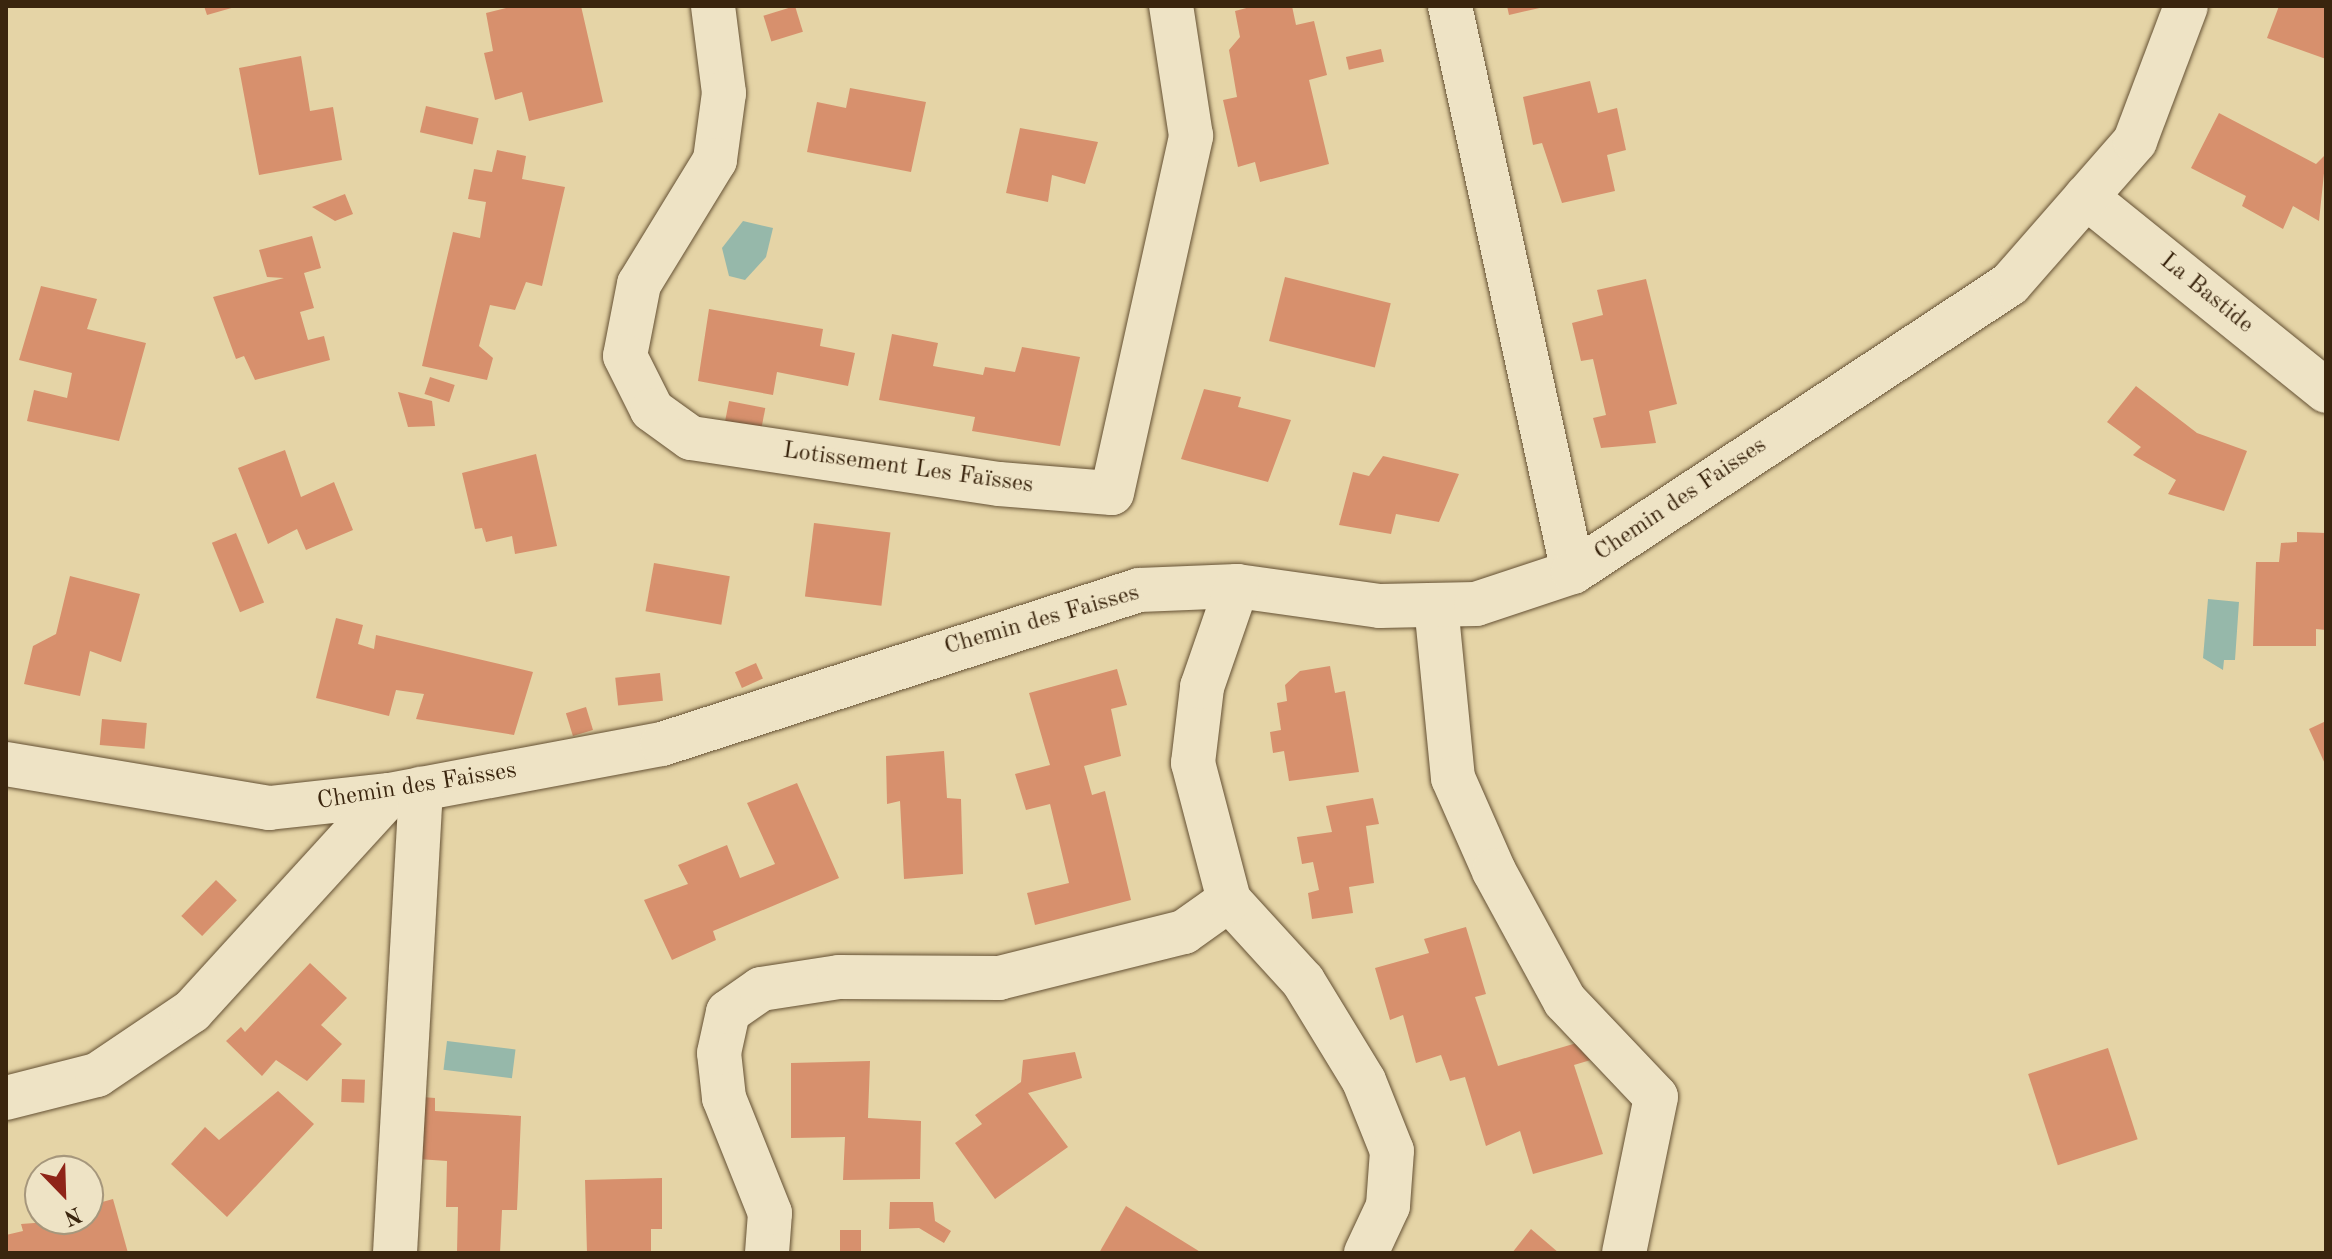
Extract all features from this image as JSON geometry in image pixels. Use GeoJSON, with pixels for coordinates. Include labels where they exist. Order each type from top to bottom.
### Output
{"type":"FeatureCollection","features":[{"type":"Feature","properties":{"kind":"street","name":"Lotissement Les Faïsses"},"geometry":{"type":"LineString","coordinates":[[713,6],[724,93],[715,160],[639,284],[625,356],[652,410],[691,438],[999,484],[1112,493],[1191,136],[1171,6]]}},
{"type":"Feature","properties":{"kind":"street"},"geometry":{"type":"LineString","coordinates":[[1450,6],[1573,572]]}},
{"type":"Feature","properties":{"kind":"street","name":"Chemin des Faisses"},"geometry":{"type":"LineString","coordinates":[[6,764],[269,808],[405,792],[662,744],[1139,590],[1237,586],[1380,606],[1476,604],[1573,572],[2010,284],[2135,141],[2186,6]]}},
{"type":"Feature","properties":{"kind":"street","name":"La Bastide"},"geometry":{"type":"LineString","coordinates":[[2086,197],[2326,391]]}},
{"type":"Feature","properties":{"kind":"street"},"geometry":{"type":"LineString","coordinates":[[1237,586],[1202,687],[1193,763],[1229,900],[1303,981],[1364,1081],[1392,1151],[1388,1206],[1366,1253]]}},
{"type":"Feature","properties":{"kind":"street"},"geometry":{"type":"LineString","coordinates":[[1436,605],[1453,778],[1494,871],[1565,1001],[1656,1097],[1624,1253]]}},
{"type":"Feature","properties":{"kind":"street"},"geometry":{"type":"LineString","coordinates":[[6,1098],[97,1075],[192,1011],[405,792]]}},
{"type":"Feature","properties":{"kind":"street"},"geometry":{"type":"LineString","coordinates":[[395,1253],[405,792]]}},
{"type":"Feature","properties":{"kind":"street"},"geometry":{"type":"LineString","coordinates":[[767,1253],[770,1213],[724,1098],[719,1053],[728,1012],[761,989],[839,977],[999,978],[1184,932],[1229,900]]}},
{"type":"Feature","properties":{"kind":"shaded area"},"geometry":{"type":"Polygon","coordinates":[[[743,221],[773,228],[766,257],[745,280],[729,276],[722,248],[743,221]]]}},
{"type":"Feature","properties":{"kind":"shaded area"},"geometry":{"type":"Polygon","coordinates":[[[2208,599],[2239,602],[2235,660],[2224,660],[2223,670],[2203,658],[2208,599]]]}},
{"type":"Feature","properties":{"kind":"shaded area"},"geometry":{"type":"Polygon","coordinates":[[[447,1041],[515,1049],[512,1078],[443,1070],[447,1041]]]}},
{"type":"Feature","properties":{"kind":"building"},"geometry":{"type":"Polygon","coordinates":[[[204,6],[235,6],[235,7],[207,15],[204,6]]]}},
{"type":"Feature","properties":{"kind":"building"},"geometry":{"type":"Polygon","coordinates":[[[514,6],[581,6],[603,102],[529,121],[522,92],[495,100],[484,53],[493,51],[486,13],[514,6]]]}},
{"type":"Feature","properties":{"kind":"building"},"geometry":{"type":"Polygon","coordinates":[[[795,6],[803,32],[771,41],[763,16],[795,6]]]}},
{"type":"Feature","properties":{"kind":"building"},"geometry":{"type":"Polygon","coordinates":[[[1254,6],[1292,6],[1296,25],[1314,21],[1327,75],[1309,80],[1329,164],[1260,182],[1255,162],[1238,167],[1223,100],[1237,97],[1229,50],[1240,37],[1235,11],[1254,6]]]}},
{"type":"Feature","properties":{"kind":"building"},"geometry":{"type":"Polygon","coordinates":[[[1507,6],[1544,6],[1544,7],[1509,15],[1507,6]]]}},
{"type":"Feature","properties":{"kind":"building"},"geometry":{"type":"Polygon","coordinates":[[[2279,6],[2326,6],[2326,59],[2267,38],[2279,6]]]}},
{"type":"Feature","properties":{"kind":"building"},"geometry":{"type":"Polygon","coordinates":[[[1381,49],[1384,62],[1349,70],[1346,57],[1381,49]]]}},
{"type":"Feature","properties":{"kind":"building"},"geometry":{"type":"Polygon","coordinates":[[[301,56],[310,111],[333,107],[342,160],[259,175],[239,68],[301,56]]]}},
{"type":"Feature","properties":{"kind":"building"},"geometry":{"type":"Polygon","coordinates":[[[1590,81],[1598,113],[1617,108],[1626,150],[1607,155],[1615,191],[1562,203],[1542,143],[1533,145],[1523,97],[1590,81]]]}},
{"type":"Feature","properties":{"kind":"building"},"geometry":{"type":"Polygon","coordinates":[[[850,88],[926,102],[911,172],[807,152],[817,102],[846,108],[850,88]]]}},
{"type":"Feature","properties":{"kind":"building"},"geometry":{"type":"Polygon","coordinates":[[[426,106],[479,118],[473,144],[420,132],[426,106]]]}},
{"type":"Feature","properties":{"kind":"building"},"geometry":{"type":"Polygon","coordinates":[[[2219,113],[2316,164],[2326,154],[2319,221],[2293,206],[2283,229],[2242,206],[2246,196],[2191,168],[2219,113]]]}},
{"type":"Feature","properties":{"kind":"building"},"geometry":{"type":"Polygon","coordinates":[[[1020,128],[1098,142],[1085,184],[1052,175],[1048,202],[1006,193],[1020,128]]]}},
{"type":"Feature","properties":{"kind":"building"},"geometry":{"type":"Polygon","coordinates":[[[497,150],[526,156],[522,179],[565,187],[542,286],[526,282],[515,310],[490,305],[479,346],[493,358],[487,380],[422,366],[453,232],[480,238],[486,202],[468,199],[474,169],[492,172],[497,150]]]}},
{"type":"Feature","properties":{"kind":"building"},"geometry":{"type":"Polygon","coordinates":[[[345,194],[353,214],[335,221],[312,207],[345,194]]]}},
{"type":"Feature","properties":{"kind":"building"},"geometry":{"type":"Polygon","coordinates":[[[312,236],[321,268],[304,273],[314,308],[300,312],[308,340],[324,336],[330,360],[255,380],[244,356],[236,359],[213,297],[284,278],[267,277],[259,250],[312,236]]]}},
{"type":"Feature","properties":{"kind":"building"},"geometry":{"type":"Polygon","coordinates":[[[1285,277],[1391,303],[1375,367],[1269,341],[1285,277]]]}},
{"type":"Feature","properties":{"kind":"building"},"geometry":{"type":"Polygon","coordinates":[[[1646,279],[1677,404],[1649,411],[1656,443],[1601,448],[1593,418],[1606,415],[1593,359],[1581,361],[1572,323],[1603,315],[1597,290],[1646,279]]]}},
{"type":"Feature","properties":{"kind":"building"},"geometry":{"type":"Polygon","coordinates":[[[41,286],[97,299],[87,329],[146,343],[119,441],[27,421],[34,390],[67,398],[72,373],[19,360],[41,286]]]}},
{"type":"Feature","properties":{"kind":"building"},"geometry":{"type":"Polygon","coordinates":[[[709,309],[823,329],[820,346],[855,353],[848,386],[777,372],[773,395],[698,381],[709,309]]]}},
{"type":"Feature","properties":{"kind":"building"},"geometry":{"type":"Polygon","coordinates":[[[892,334],[938,343],[933,366],[983,375],[985,367],[1015,372],[1022,347],[1080,357],[1060,446],[972,431],[975,417],[879,400],[892,334]]]}},
{"type":"Feature","properties":{"kind":"building"},"geometry":{"type":"Polygon","coordinates":[[[430,377],[455,385],[449,402],[424,394],[430,377]]]}},
{"type":"Feature","properties":{"kind":"building"},"geometry":{"type":"Polygon","coordinates":[[[2136,386],[2197,433],[2247,451],[2224,511],[2168,494],[2176,480],[2133,455],[2141,447],[2107,422],[2136,386]]]}},
{"type":"Feature","properties":{"kind":"building"},"geometry":{"type":"Polygon","coordinates":[[[1204,389],[1241,397],[1238,407],[1291,420],[1268,482],[1181,459],[1204,389]]]}},
{"type":"Feature","properties":{"kind":"building"},"geometry":{"type":"Polygon","coordinates":[[[398,392],[432,401],[435,426],[408,427],[398,392]]]}},
{"type":"Feature","properties":{"kind":"building"},"geometry":{"type":"Polygon","coordinates":[[[729,401],[765,408],[762,428],[725,421],[729,401]]]}},
{"type":"Feature","properties":{"kind":"building"},"geometry":{"type":"Polygon","coordinates":[[[285,450],[301,497],[334,482],[353,530],[306,550],[297,529],[268,544],[238,468],[285,450]]]}},
{"type":"Feature","properties":{"kind":"building"},"geometry":{"type":"Polygon","coordinates":[[[536,454],[557,546],[515,554],[512,536],[486,542],[482,528],[475,529],[462,473],[536,454]]]}},
{"type":"Feature","properties":{"kind":"building"},"geometry":{"type":"Polygon","coordinates":[[[1383,456],[1459,474],[1439,522],[1396,514],[1391,534],[1339,525],[1353,472],[1369,476],[1383,456]]]}},
{"type":"Feature","properties":{"kind":"building"},"geometry":{"type":"Polygon","coordinates":[[[814,523],[890,532],[881,606],[805,596],[814,523]]]}},
{"type":"Feature","properties":{"kind":"building"},"geometry":{"type":"Polygon","coordinates":[[[2297,532],[2326,533],[2326,630],[2316,629],[2316,646],[2253,646],[2256,562],[2279,562],[2281,543],[2297,542],[2297,532]]]}},
{"type":"Feature","properties":{"kind":"building"},"geometry":{"type":"Polygon","coordinates":[[[236,533],[264,603],[240,612],[212,543],[236,533]]]}},
{"type":"Feature","properties":{"kind":"building"},"geometry":{"type":"Polygon","coordinates":[[[654,563],[730,576],[721,625],[645,611],[654,563]]]}},
{"type":"Feature","properties":{"kind":"building"},"geometry":{"type":"Polygon","coordinates":[[[70,576],[140,594],[121,662],[90,651],[80,696],[24,684],[33,646],[56,634],[70,576]]]}},
{"type":"Feature","properties":{"kind":"building"},"geometry":{"type":"Polygon","coordinates":[[[336,618],[363,625],[358,644],[374,649],[376,635],[533,672],[514,735],[416,719],[424,694],[396,690],[389,716],[316,698],[336,618]]]}},
{"type":"Feature","properties":{"kind":"building"},"geometry":{"type":"Polygon","coordinates":[[[756,663],[763,679],[742,688],[735,672],[756,663]]]}},
{"type":"Feature","properties":{"kind":"building"},"geometry":{"type":"Polygon","coordinates":[[[1330,666],[1335,693],[1345,691],[1359,772],[1289,781],[1284,751],[1273,753],[1270,732],[1281,730],[1277,703],[1287,701],[1285,685],[1300,671],[1330,666]]]}},
{"type":"Feature","properties":{"kind":"building"},"geometry":{"type":"Polygon","coordinates":[[[1117,669],[1127,705],[1111,709],[1121,756],[1084,766],[1092,795],[1105,791],[1131,900],[1035,925],[1027,893],[1069,883],[1050,804],[1026,810],[1015,774],[1050,765],[1029,693],[1117,669]]]}},
{"type":"Feature","properties":{"kind":"building"},"geometry":{"type":"Polygon","coordinates":[[[660,673],[663,701],[618,706],[615,678],[660,673]]]}},
{"type":"Feature","properties":{"kind":"building"},"geometry":{"type":"Polygon","coordinates":[[[586,707],[593,730],[573,736],[566,713],[586,707]]]}},
{"type":"Feature","properties":{"kind":"building"},"geometry":{"type":"Polygon","coordinates":[[[102,719],[147,723],[145,749],[100,745],[102,719]]]}},
{"type":"Feature","properties":{"kind":"building"},"geometry":{"type":"Polygon","coordinates":[[[2326,721],[2326,766],[2309,729],[2326,721]]]}},
{"type":"Feature","properties":{"kind":"building"},"geometry":{"type":"Polygon","coordinates":[[[944,751],[947,798],[961,799],[963,874],[904,879],[900,801],[887,804],[886,756],[944,751]]]}},
{"type":"Feature","properties":{"kind":"building"},"geometry":{"type":"Polygon","coordinates":[[[797,783],[839,878],[713,931],[716,940],[672,960],[644,900],[688,884],[678,865],[727,845],[740,878],[775,864],[747,803],[797,783]]]}},
{"type":"Feature","properties":{"kind":"building"},"geometry":{"type":"Polygon","coordinates":[[[1373,798],[1379,824],[1366,826],[1374,883],[1349,887],[1353,913],[1312,919],[1308,893],[1319,890],[1313,862],[1302,864],[1297,837],[1332,832],[1326,806],[1373,798]]]}},
{"type":"Feature","properties":{"kind":"building"},"geometry":{"type":"Polygon","coordinates":[[[216,880],[237,900],[202,936],[181,916],[216,880]]]}},
{"type":"Feature","properties":{"kind":"building"},"geometry":{"type":"Polygon","coordinates":[[[1466,927],[1486,994],[1475,997],[1498,1066],[1580,1042],[1594,1059],[1574,1065],[1603,1154],[1533,1174],[1520,1131],[1486,1146],[1465,1077],[1450,1081],[1441,1055],[1416,1063],[1403,1015],[1390,1020],[1375,968],[1429,953],[1424,939],[1466,927]]]}},
{"type":"Feature","properties":{"kind":"building"},"geometry":{"type":"Polygon","coordinates":[[[310,963],[347,998],[321,1025],[342,1044],[307,1081],[276,1060],[262,1076],[226,1041],[241,1027],[245,1032],[310,963]]]}},
{"type":"Feature","properties":{"kind":"building"},"geometry":{"type":"Polygon","coordinates":[[[2108,1048],[2138,1139],[2058,1165],[2028,1074],[2108,1048]]]}},
{"type":"Feature","properties":{"kind":"building"},"geometry":{"type":"Polygon","coordinates":[[[1075,1052],[1082,1078],[1028,1093],[1068,1147],[995,1199],[955,1143],[982,1124],[975,1115],[1021,1082],[1023,1060],[1075,1052]]]}},
{"type":"Feature","properties":{"kind":"building"},"geometry":{"type":"Polygon","coordinates":[[[870,1061],[868,1118],[921,1121],[920,1179],[843,1180],[845,1137],[791,1138],[791,1063],[870,1061]]]}},
{"type":"Feature","properties":{"kind":"building"},"geometry":{"type":"Polygon","coordinates":[[[342,1079],[365,1080],[364,1103],[341,1102],[342,1079]]]}},
{"type":"Feature","properties":{"kind":"building"},"geometry":{"type":"Polygon","coordinates":[[[278,1091],[314,1124],[227,1217],[171,1164],[205,1127],[219,1140],[278,1091]]]}},
{"type":"Feature","properties":{"kind":"building"},"geometry":{"type":"Polygon","coordinates":[[[422,1097],[435,1098],[435,1111],[521,1116],[517,1210],[502,1210],[500,1253],[457,1252],[458,1207],[446,1207],[447,1161],[418,1159],[422,1097]]]}},
{"type":"Feature","properties":{"kind":"building"},"geometry":{"type":"Polygon","coordinates":[[[662,1178],[662,1229],[651,1229],[651,1253],[587,1253],[585,1180],[662,1178]]]}},
{"type":"Feature","properties":{"kind":"building"},"geometry":{"type":"Polygon","coordinates":[[[113,1199],[128,1253],[6,1253],[6,1235],[23,1231],[21,1224],[24,1224],[24,1235],[104,1235],[104,1202],[113,1199]]]}},
{"type":"Feature","properties":{"kind":"building"},"geometry":{"type":"Polygon","coordinates":[[[890,1202],[933,1202],[935,1221],[951,1231],[944,1243],[919,1228],[889,1229],[890,1202]]]}},
{"type":"Feature","properties":{"kind":"building"},"geometry":{"type":"Polygon","coordinates":[[[1126,1206],[1202,1253],[1099,1253],[1126,1206]]]}},
{"type":"Feature","properties":{"kind":"building"},"geometry":{"type":"Polygon","coordinates":[[[1531,1229],[1559,1253],[1512,1253],[1531,1229]]]}},
{"type":"Feature","properties":{"kind":"building"},"geometry":{"type":"Polygon","coordinates":[[[840,1230],[861,1230],[861,1251],[840,1251],[840,1230]]]}}]}
